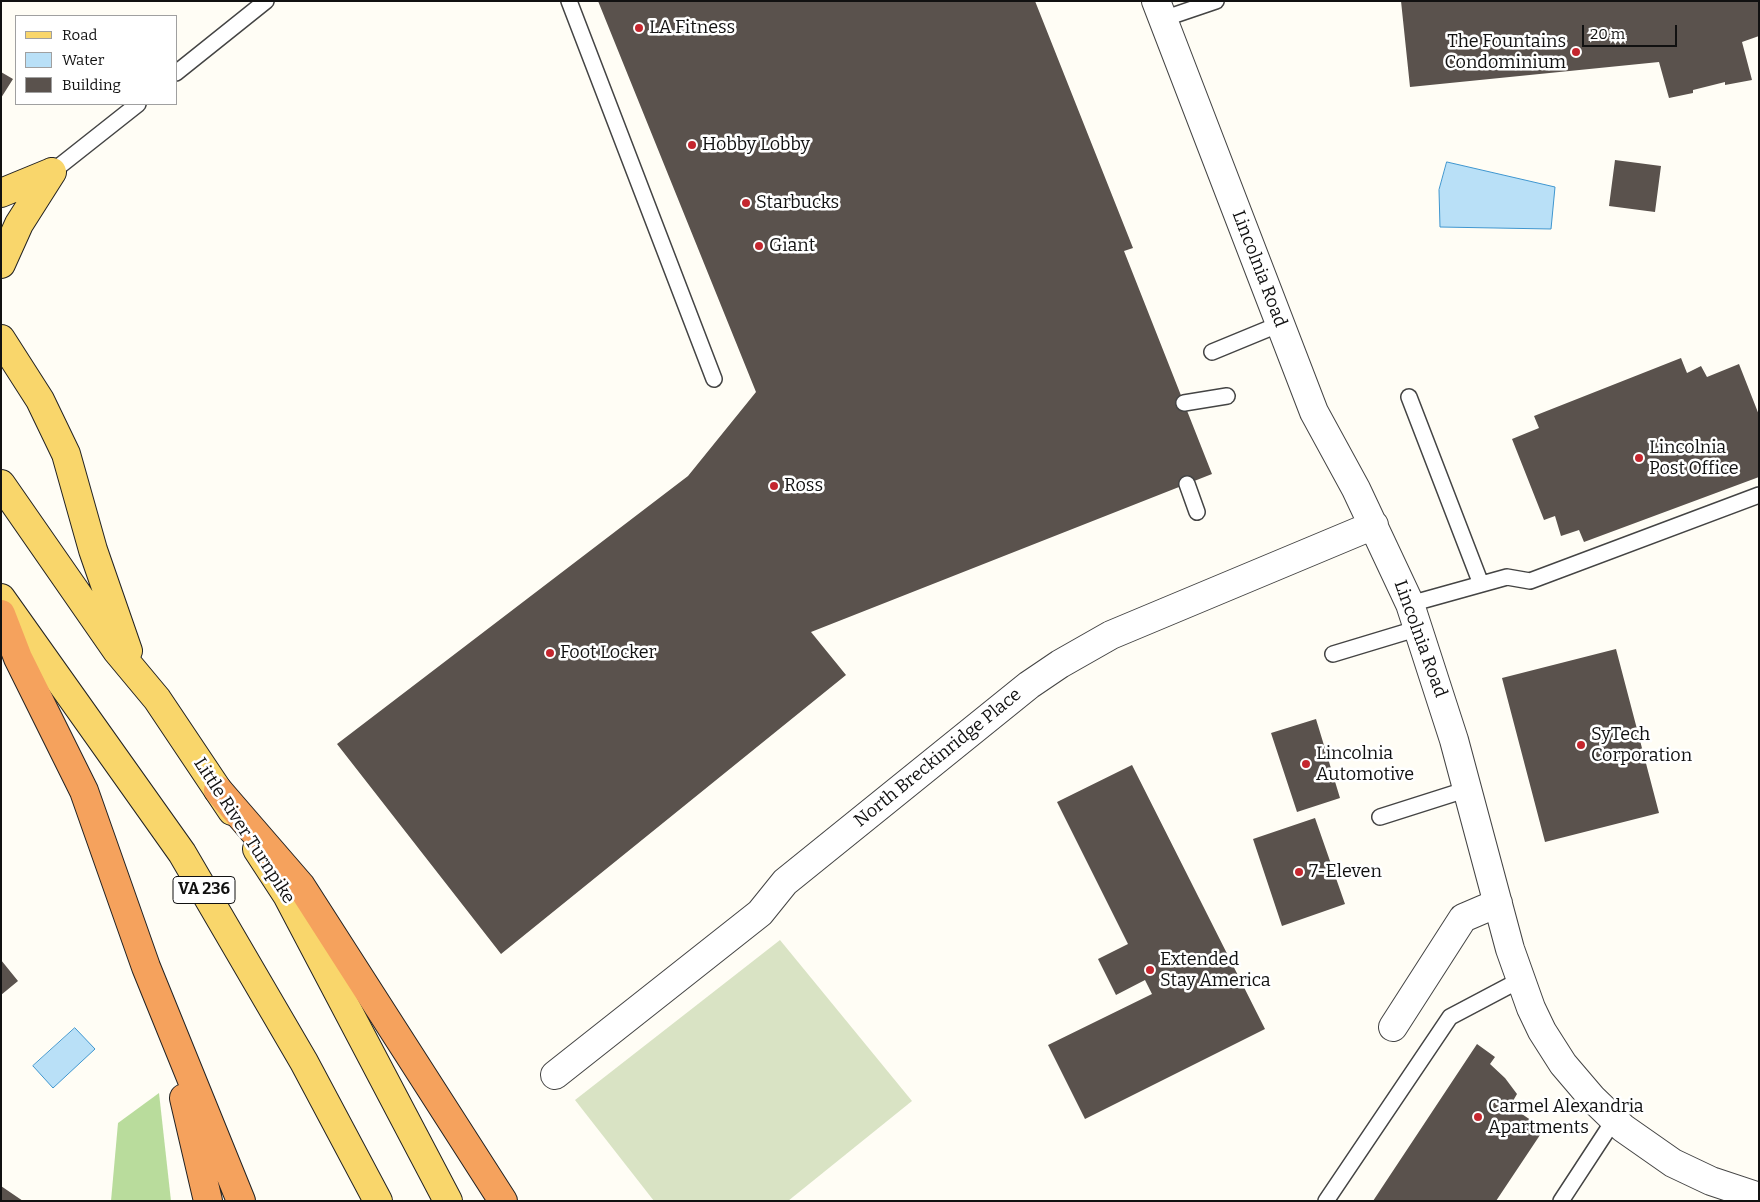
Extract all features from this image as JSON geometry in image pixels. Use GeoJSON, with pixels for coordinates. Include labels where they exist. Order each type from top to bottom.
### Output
{"type":"FeatureCollection","features":[{"type":"Feature","properties":{"kind":"highway"},"geometry":{"type":"LineString","coordinates":[[1,614],[18,658],[84,792],[146,967],[240,1201]]}},
{"type":"Feature","properties":{"kind":"highway"},"geometry":{"type":"LineString","coordinates":[[218,790],[301,886],[503,1201]]}},
{"type":"Feature","properties":{"kind":"highway"},"geometry":{"type":"LineString","coordinates":[[146,967],[185,1104],[208,1201]]}},
{"type":"Feature","properties":{"kind":"main road"},"geometry":{"type":"LineString","coordinates":[[1,193],[52,172]]}},
{"type":"Feature","properties":{"kind":"main road"},"geometry":{"type":"LineString","coordinates":[[1,264],[19,224],[52,172]]}},
{"type":"Feature","properties":{"kind":"main road"},"geometry":{"type":"LineString","coordinates":[[1,339],[40,400],[66,454],[92,550],[136,673]]}},
{"type":"Feature","properties":{"kind":"main road","name":"Little River Turnpike"},"geometry":{"type":"LineString","coordinates":[[1,484],[102,631],[157,698],[287,895],[448,1201]]}},
{"type":"Feature","properties":{"kind":"main road","name":"VA 236"},"geometry":{"type":"LineString","coordinates":[[1,598],[182,853],[304,1062],[378,1201]]}},
{"type":"Feature","properties":{"kind":"street","name":"Lincolnia Road"},"geometry":{"type":"LineString","coordinates":[[1159,10],[1314,412],[1374,525],[1415,616],[1468,789],[1520,980],[1531,1008],[1563,1064],[1614,1120],[1674,1163],[1712,1181],[1759,1198]]}},
{"type":"Feature","properties":{"kind":"street","name":"North Breckinridge Place"},"geometry":{"type":"LineString","coordinates":[[555,1074],[760,914],[785,882],[1029,685],[1060,664],[1111,635],[1374,525]]}},
{"type":"Feature","properties":{"kind":"street"},"geometry":{"type":"LineString","coordinates":[[1392,1026],[1463,918],[1498,903]]}},
{"type":"Feature","properties":{"kind":"lane"},"geometry":{"type":"LineString","coordinates":[[178,71],[266,1]]}},
{"type":"Feature","properties":{"kind":"lane"},"geometry":{"type":"LineString","coordinates":[[569,1],[714,379]]}},
{"type":"Feature","properties":{"kind":"lane"},"geometry":{"type":"LineString","coordinates":[[1159,10],[1216,1]]}},
{"type":"Feature","properties":{"kind":"lane"},"geometry":{"type":"LineString","coordinates":[[52,172],[137,105]]}},
{"type":"Feature","properties":{"kind":"lane"},"geometry":{"type":"LineString","coordinates":[[1212,352],[1280,324]]}},
{"type":"Feature","properties":{"kind":"lane"},"geometry":{"type":"LineString","coordinates":[[1184,403],[1227,396]]}},
{"type":"Feature","properties":{"kind":"lane"},"geometry":{"type":"LineString","coordinates":[[1409,396],[1481,584]]}},
{"type":"Feature","properties":{"kind":"lane"},"geometry":{"type":"LineString","coordinates":[[1187,484],[1197,512]]}},
{"type":"Feature","properties":{"kind":"lane"},"geometry":{"type":"LineString","coordinates":[[1333,654],[1481,584],[1508,577],[1530,581],[1759,495]]}},
{"type":"Feature","properties":{"kind":"lane"},"geometry":{"type":"LineString","coordinates":[[1380,817],[1468,789]]}},
{"type":"Feature","properties":{"kind":"lane"},"geometry":{"type":"LineString","coordinates":[[1326,1201],[1450,1017],[1520,980]]}},
{"type":"Feature","properties":{"kind":"lane"},"geometry":{"type":"LineString","coordinates":[[1561,1201],[1614,1120]]}},
{"type":"Feature","properties":{"kind":"green space"},"geometry":{"type":"Polygon","coordinates":[[[780,940],[912,1101],[788,1201],[654,1201],[575,1100],[780,940]]]}},
{"type":"Feature","properties":{"kind":"green space"},"geometry":{"type":"Polygon","coordinates":[[[159,1093],[171,1201],[111,1201],[118,1123],[159,1093]]]}},
{"type":"Feature","properties":{"kind":"water"},"geometry":{"type":"Polygon","coordinates":[[[1447,162],[1555,187],[1551,229],[1440,227],[1439,190],[1447,162]]]}},
{"type":"Feature","properties":{"kind":"water"},"geometry":{"type":"Polygon","coordinates":[[[75,1028],[95,1049],[53,1088],[33,1066],[75,1028]]]}},
{"type":"Feature","properties":{"kind":"building"},"geometry":{"type":"Polygon","coordinates":[[[598,1],[1035,1],[1133,248],[1124,251],[1212,474],[811,632],[846,675],[501,954],[337,744],[688,476],[756,392],[598,1]]]}},
{"type":"Feature","properties":{"kind":"building","name":"The Fountains Condominium"},"geometry":{"type":"Polygon","coordinates":[[[1401,1],[1759,1],[1759,36],[1742,42],[1752,80],[1725,85],[1725,82],[1693,90],[1693,93],[1669,98],[1659,62],[1410,87],[1401,1]]]}},
{"type":"Feature","properties":{"kind":"building"},"geometry":{"type":"Polygon","coordinates":[[[1,72],[13,79],[1,98],[1,72]]]}},
{"type":"Feature","properties":{"kind":"building"},"geometry":{"type":"Polygon","coordinates":[[[1615,160],[1661,166],[1655,212],[1609,206],[1615,160]]]}},
{"type":"Feature","properties":{"kind":"building","name":"Lincolnia Post Office"},"geometry":{"type":"Polygon","coordinates":[[[1681,358],[1687,373],[1701,366],[1707,377],[1739,364],[1759,415],[1759,477],[1584,542],[1579,530],[1561,536],[1555,516],[1544,520],[1512,439],[1539,428],[1534,416],[1681,358]]]}},
{"type":"Feature","properties":{"kind":"building","name":"SyTech Corporation"},"geometry":{"type":"Polygon","coordinates":[[[1616,649],[1659,813],[1545,842],[1502,678],[1616,649]]]}},
{"type":"Feature","properties":{"kind":"building","name":"Lincolnia Automotive"},"geometry":{"type":"Polygon","coordinates":[[[1316,719],[1340,798],[1297,812],[1271,733],[1316,719]]]}},
{"type":"Feature","properties":{"kind":"building"},"geometry":{"type":"Polygon","coordinates":[[[1132,765],[1265,1029],[1085,1119],[1048,1045],[1152,994],[1145,980],[1116,995],[1098,959],[1128,944],[1057,802],[1132,765]]]}},
{"type":"Feature","properties":{"kind":"building","name":"7-Eleven"},"geometry":{"type":"Polygon","coordinates":[[[1315,818],[1345,904],[1282,926],[1253,839],[1315,818]]]}},
{"type":"Feature","properties":{"kind":"building"},"geometry":{"type":"Polygon","coordinates":[[[1,960],[18,981],[1,995],[1,960]]]}},
{"type":"Feature","properties":{"kind":"building","name":"Carmel Alexandria Apartments"},"geometry":{"type":"Polygon","coordinates":[[[1477,1044],[1495,1057],[1490,1064],[1505,1078],[1517,1094],[1510,1106],[1544,1129],[1496,1201],[1373,1201],[1477,1044]]]}},
{"type":"Feature","properties":{"kind":"building"},"geometry":{"type":"Polygon","coordinates":[[[1,1186],[23,1201],[1,1201],[1,1186]]]}},
{"type":"Feature","properties":{"kind":"place","name":"LA Fitness"},"geometry":{"type":"Point","coordinates":[639,28]}},
{"type":"Feature","properties":{"kind":"place","name":"The Fountains Condominium"},"geometry":{"type":"Point","coordinates":[1576,52]}},
{"type":"Feature","properties":{"kind":"place","name":"Hobby Lobby"},"geometry":{"type":"Point","coordinates":[692,145]}},
{"type":"Feature","properties":{"kind":"place","name":"Starbucks"},"geometry":{"type":"Point","coordinates":[746,203]}},
{"type":"Feature","properties":{"kind":"place","name":"Giant"},"geometry":{"type":"Point","coordinates":[759,246]}},
{"type":"Feature","properties":{"kind":"place","name":"Lincolnia Post Office"},"geometry":{"type":"Point","coordinates":[1639,458]}},
{"type":"Feature","properties":{"kind":"place","name":"Ross"},"geometry":{"type":"Point","coordinates":[774,486]}},
{"type":"Feature","properties":{"kind":"place","name":"Foot Locker"},"geometry":{"type":"Point","coordinates":[550,653]}},
{"type":"Feature","properties":{"kind":"place","name":"SyTech Corporation"},"geometry":{"type":"Point","coordinates":[1581,745]}},
{"type":"Feature","properties":{"kind":"place","name":"Lincolnia Automotive"},"geometry":{"type":"Point","coordinates":[1306,764]}},
{"type":"Feature","properties":{"kind":"place","name":"7-Eleven"},"geometry":{"type":"Point","coordinates":[1299,872]}},
{"type":"Feature","properties":{"kind":"place","name":"Extended Stay America"},"geometry":{"type":"Point","coordinates":[1150,970]}},
{"type":"Feature","properties":{"kind":"place","name":"Carmel Alexandria Apartments"},"geometry":{"type":"Point","coordinates":[1478,1117]}}]}
